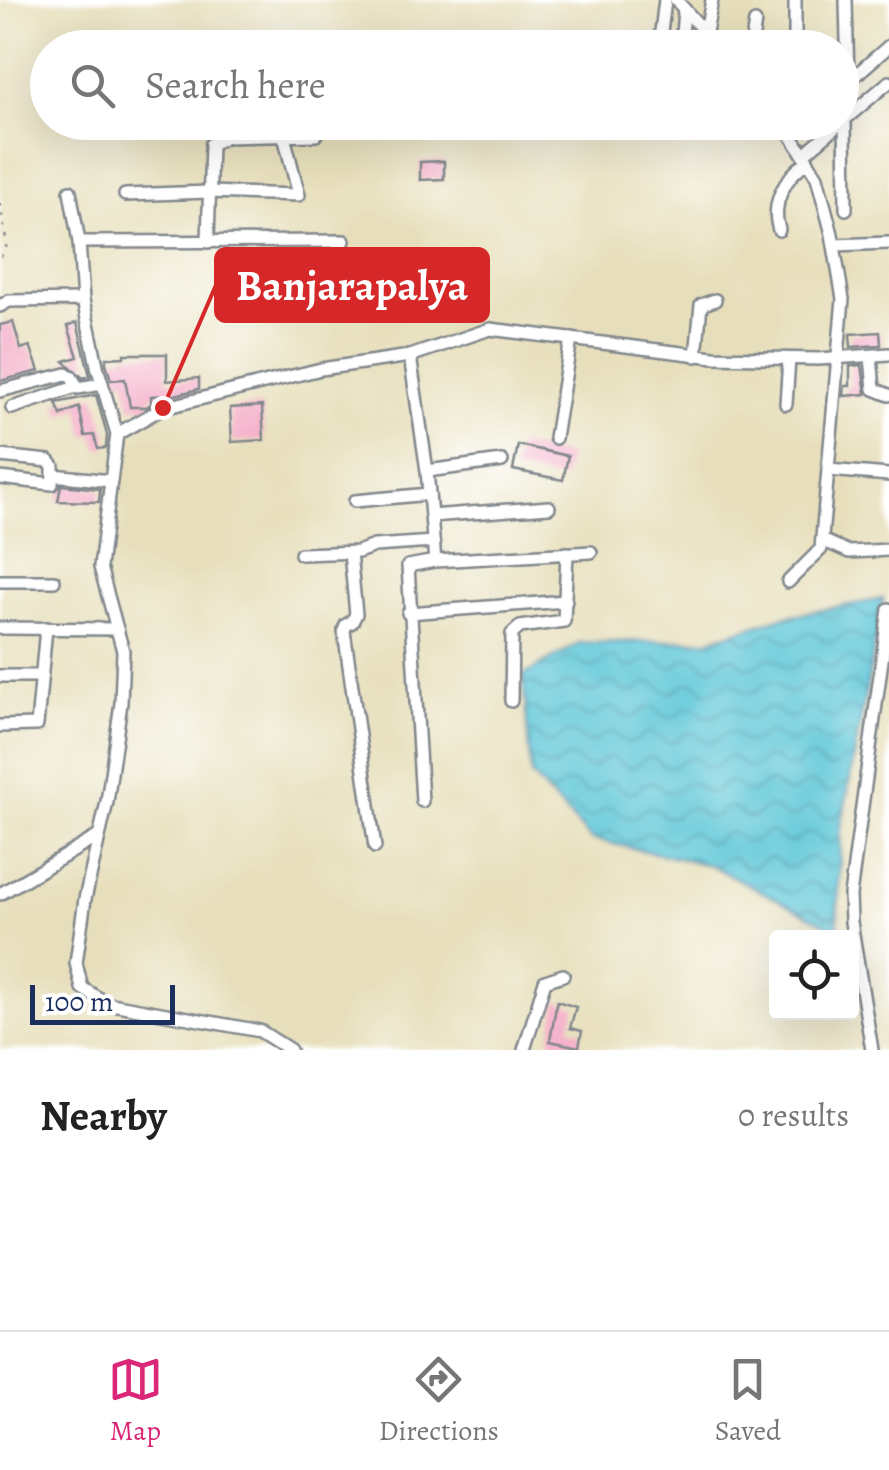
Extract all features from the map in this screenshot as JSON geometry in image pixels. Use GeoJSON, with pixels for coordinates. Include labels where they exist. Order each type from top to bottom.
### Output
{"type":"FeatureCollection","features":[{"type":"Feature","properties":{"kind":"street"},"geometry":{"type":"LineString","coordinates":[[662,30],[666,0]]}},
{"type":"Feature","properties":{"kind":"street"},"geometry":{"type":"LineString","coordinates":[[706,30],[712,0]]}},
{"type":"Feature","properties":{"kind":"street"},"geometry":{"type":"LineString","coordinates":[[795,0],[795,30]]}},
{"type":"Feature","properties":{"kind":"street"},"geometry":{"type":"LineString","coordinates":[[846,0],[846,30]]}},
{"type":"Feature","properties":{"kind":"street"},"geometry":{"type":"LineString","coordinates":[[680,4],[704,30]]}},
{"type":"Feature","properties":{"kind":"street"},"geometry":{"type":"LineString","coordinates":[[680,4],[681,30]]}},
{"type":"Feature","properties":{"kind":"street"},"geometry":{"type":"LineString","coordinates":[[754,30],[755,22]]}},
{"type":"Feature","properties":{"kind":"street"},"geometry":{"type":"LineString","coordinates":[[859,72],[889,46]]}},
{"type":"Feature","properties":{"kind":"street"},"geometry":{"type":"LineString","coordinates":[[859,108],[889,82]]}},
{"type":"Feature","properties":{"kind":"street"},"geometry":{"type":"LineString","coordinates":[[208,242],[211,144],[220,140]]}},
{"type":"Feature","properties":{"kind":"street"},"geometry":{"type":"LineString","coordinates":[[125,195],[299,195],[285,140]]}},
{"type":"Feature","properties":{"kind":"street"},"geometry":{"type":"LineString","coordinates":[[788,582],[819,554],[822,540],[843,300],[817,177],[798,140]]}},
{"type":"Feature","properties":{"kind":"street"},"geometry":{"type":"LineString","coordinates":[[779,230],[777,206],[785,183],[824,140]]}},
{"type":"Feature","properties":{"kind":"street"},"geometry":{"type":"LineString","coordinates":[[845,140],[846,210]]}},
{"type":"Feature","properties":{"kind":"street"},"geometry":{"type":"LineString","coordinates":[[70,191],[83,300],[118,434],[100,567],[123,651],[107,802],[97,836],[76,963],[82,988],[106,1003],[260,1031],[290,1050]]}},
{"type":"Feature","properties":{"kind":"street"},"geometry":{"type":"LineString","coordinates":[[79,242],[344,241]]}},
{"type":"Feature","properties":{"kind":"street"},"geometry":{"type":"LineString","coordinates":[[834,245],[889,244]]}},
{"type":"Feature","properties":{"kind":"street"},"geometry":{"type":"LineString","coordinates":[[0,306],[8,301],[83,300]]}},
{"type":"Feature","properties":{"kind":"street"},"geometry":{"type":"LineString","coordinates":[[696,356],[701,305],[715,300]]}},
{"type":"Feature","properties":{"kind":"street"},"geometry":{"type":"LineString","coordinates":[[118,434],[163,408],[321,369],[410,356],[490,329],[696,356],[789,359],[889,354]]}},
{"type":"Feature","properties":{"kind":"street"},"geometry":{"type":"LineString","coordinates":[[555,438],[571,339]]}},
{"type":"Feature","properties":{"kind":"street"},"geometry":{"type":"LineString","coordinates":[[410,356],[427,471],[434,561]]}},
{"type":"Feature","properties":{"kind":"street"},"geometry":{"type":"LineString","coordinates":[[871,356],[874,388],[889,395]]}},
{"type":"Feature","properties":{"kind":"street"},"geometry":{"type":"LineString","coordinates":[[786,404],[789,359]]}},
{"type":"Feature","properties":{"kind":"street"},"geometry":{"type":"LineString","coordinates":[[0,391],[66,374],[76,387]]}},
{"type":"Feature","properties":{"kind":"street"},"geometry":{"type":"LineString","coordinates":[[12,408],[76,387],[102,384]]}},
{"type":"Feature","properties":{"kind":"street"},"geometry":{"type":"LineString","coordinates":[[0,456],[48,462],[53,466],[52,484],[0,478]]}},
{"type":"Feature","properties":{"kind":"street"},"geometry":{"type":"LineString","coordinates":[[427,471],[502,460]]}},
{"type":"Feature","properties":{"kind":"street"},"geometry":{"type":"LineString","coordinates":[[828,470],[889,475]]}},
{"type":"Feature","properties":{"kind":"street"},"geometry":{"type":"LineString","coordinates":[[53,475],[112,481]]}},
{"type":"Feature","properties":{"kind":"street"},"geometry":{"type":"LineString","coordinates":[[356,501],[429,494]]}},
{"type":"Feature","properties":{"kind":"street"},"geometry":{"type":"LineString","coordinates":[[431,516],[549,507]]}},
{"type":"Feature","properties":{"kind":"street"},"geometry":{"type":"LineString","coordinates":[[822,540],[849,552],[889,550]]}},
{"type":"Feature","properties":{"kind":"street"},"geometry":{"type":"LineString","coordinates":[[301,554],[433,542]]}},
{"type":"Feature","properties":{"kind":"street"},"geometry":{"type":"LineString","coordinates":[[350,552],[356,614],[344,632],[375,847]]}},
{"type":"Feature","properties":{"kind":"street"},"geometry":{"type":"LineString","coordinates":[[422,801],[408,566],[434,561],[591,552]]}},
{"type":"Feature","properties":{"kind":"street"},"geometry":{"type":"LineString","coordinates":[[511,701],[512,634],[520,627],[564,621],[567,553]]}},
{"type":"Feature","properties":{"kind":"street"},"geometry":{"type":"LineString","coordinates":[[0,580],[54,581]]}},
{"type":"Feature","properties":{"kind":"street"},"geometry":{"type":"LineString","coordinates":[[408,613],[566,601]]}},
{"type":"Feature","properties":{"kind":"street"},"geometry":{"type":"LineString","coordinates":[[872,1050],[850,895],[889,610]]}},
{"type":"Feature","properties":{"kind":"street"},"geometry":{"type":"LineString","coordinates":[[0,628],[117,628]]}},
{"type":"Feature","properties":{"kind":"street"},"geometry":{"type":"LineString","coordinates":[[0,726],[37,724],[46,628]]}},
{"type":"Feature","properties":{"kind":"street"},"geometry":{"type":"LineString","coordinates":[[0,676],[42,676]]}},
{"type":"Feature","properties":{"kind":"street"},"geometry":{"type":"LineString","coordinates":[[0,894],[97,836]]}},
{"type":"Feature","properties":{"kind":"street"},"geometry":{"type":"LineString","coordinates":[[524,1050],[544,983],[563,975]]}},
{"type":"Feature","properties":{"kind":"path"},"geometry":{"type":"LineString","coordinates":[[0,204],[7,244],[0,260]]}},
{"type":"Feature","properties":{"kind":"water"},"geometry":{"type":"Polygon","coordinates":[[[883,599],[841,828],[837,930],[710,865],[591,839],[531,775],[523,676],[579,643],[708,640],[783,617],[883,599]]]}},
{"type":"Feature","properties":{"kind":"building"},"geometry":{"type":"Polygon","coordinates":[[[444,161],[444,179],[420,180],[420,162],[444,161]]]}},
{"type":"Feature","properties":{"kind":"building"},"geometry":{"type":"Polygon","coordinates":[[[13,322],[21,349],[30,346],[39,371],[0,381],[0,325],[13,322]]]}},
{"type":"Feature","properties":{"kind":"building"},"geometry":{"type":"Polygon","coordinates":[[[77,322],[90,376],[83,378],[64,361],[78,357],[68,326],[77,322]]]}},
{"type":"Feature","properties":{"kind":"building"},"geometry":{"type":"Polygon","coordinates":[[[880,332],[881,345],[851,347],[850,334],[880,332]]]}},
{"type":"Feature","properties":{"kind":"building"},"geometry":{"type":"Polygon","coordinates":[[[167,354],[167,381],[199,378],[199,389],[151,396],[151,404],[146,407],[130,407],[125,379],[111,380],[106,363],[106,358],[167,354]]]}},
{"type":"Feature","properties":{"kind":"building"},"geometry":{"type":"Polygon","coordinates":[[[862,365],[866,394],[844,396],[845,386],[850,386],[850,366],[862,365]]]}},
{"type":"Feature","properties":{"kind":"building"},"geometry":{"type":"Polygon","coordinates":[[[96,395],[107,435],[106,448],[98,449],[94,435],[85,436],[79,407],[61,415],[56,403],[96,395]]]}},
{"type":"Feature","properties":{"kind":"building"},"geometry":{"type":"Polygon","coordinates":[[[262,406],[264,440],[232,442],[230,408],[262,406]]]}},
{"type":"Feature","properties":{"kind":"building"},"geometry":{"type":"Polygon","coordinates":[[[518,445],[568,456],[563,480],[513,470],[518,445]]]}},
{"type":"Feature","properties":{"kind":"building"},"geometry":{"type":"Polygon","coordinates":[[[61,485],[100,489],[99,502],[58,501],[61,485]]]}},
{"type":"Feature","properties":{"kind":"building"},"geometry":{"type":"Polygon","coordinates":[[[557,1001],[576,1007],[570,1028],[582,1031],[579,1047],[550,1041],[557,1001]]]}},
{"type":"Feature","properties":{"kind":"place","name":"Banjarapalya"},"geometry":{"type":"Point","coordinates":[163,408]}}]}
